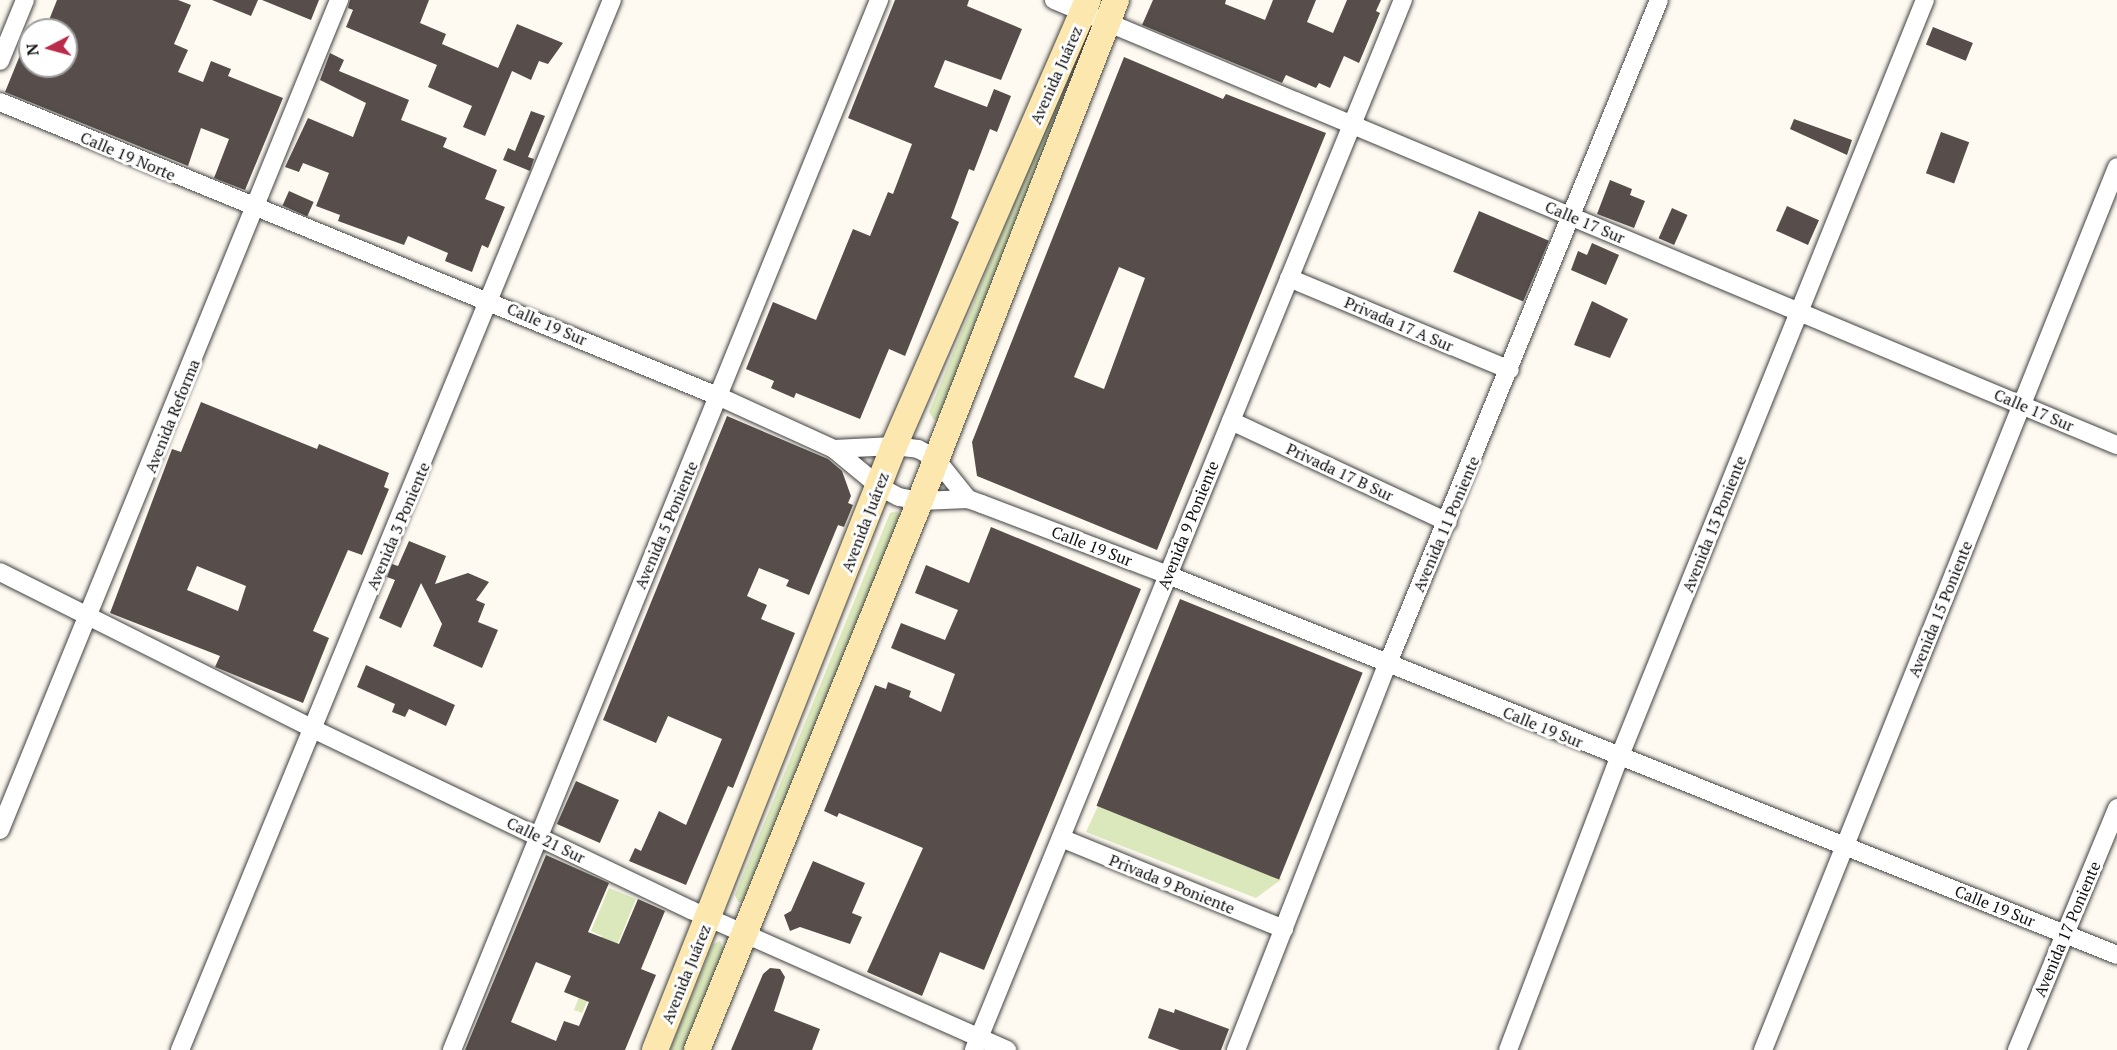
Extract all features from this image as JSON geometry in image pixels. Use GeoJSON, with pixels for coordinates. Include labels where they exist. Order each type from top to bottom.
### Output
{"type":"FeatureCollection","features":[{"type":"Feature","properties":{"kind":"main road","name":"Avenida Juárez"},"geometry":{"type":"LineString","coordinates":[[655,1050],[894,446],[1086,6]]}},
{"type":"Feature","properties":{"kind":"main road","name":"Avenida Juárez"},"geometry":{"type":"LineString","coordinates":[[697,1050],[920,501],[1112,11]]}},
{"type":"Feature","properties":{"kind":"street"},"geometry":{"type":"LineString","coordinates":[[0,61],[25,0]]}},
{"type":"Feature","properties":{"kind":"street","name":"Avenida Reforma"},"geometry":{"type":"LineString","coordinates":[[0,830],[256,210],[339,0]]}},
{"type":"Feature","properties":{"kind":"street","name":"Avenida 3 Poniente"},"geometry":{"type":"LineString","coordinates":[[180,1050],[491,300],[612,0]]}},
{"type":"Feature","properties":{"kind":"street","name":"Avenida 5 Poniente"},"geometry":{"type":"LineString","coordinates":[[452,1050],[537,835],[720,397],[879,0]]}},
{"type":"Feature","properties":{"kind":"street","name":"Calle 17 Sur"},"geometry":{"type":"LineString","coordinates":[[1054,0],[1112,11],[1352,125],[2117,445]]}},
{"type":"Feature","properties":{"kind":"street","name":"Avenida 9 Poniente"},"geometry":{"type":"LineString","coordinates":[[977,1044],[1402,0]]}},
{"type":"Feature","properties":{"kind":"street","name":"Avenida 11 Poniente"},"geometry":{"type":"LineString","coordinates":[[1236,1050],[1388,663],[1448,522],[1659,0]]}},
{"type":"Feature","properties":{"kind":"street","name":"Avenida 13 Poniente"},"geometry":{"type":"LineString","coordinates":[[1508,1050],[1619,758],[1925,0]]}},
{"type":"Feature","properties":{"kind":"street","name":"Calle 19 Norte"},"geometry":{"type":"LineString","coordinates":[[0,102],[256,210]]}},
{"type":"Feature","properties":{"kind":"street","name":"Avenida 15 Poniente"},"geometry":{"type":"LineString","coordinates":[[1763,1050],[2117,167]]}},
{"type":"Feature","properties":{"kind":"street","name":"Calle 19 Sur"},"geometry":{"type":"LineString","coordinates":[[256,210],[491,300],[720,397],[834,448],[879,487],[920,501],[968,499],[1168,574],[1619,758],[2117,955]]}},
{"type":"Feature","properties":{"kind":"street","name":"Privada 17 A Sur"},"geometry":{"type":"LineString","coordinates":[[1289,279],[1510,370]]}},
{"type":"Feature","properties":{"kind":"street","name":"Privada 17 B Sur"},"geometry":{"type":"LineString","coordinates":[[1231,421],[1448,522]]}},
{"type":"Feature","properties":{"kind":"street","name":"Calle 19 Sur"},"geometry":{"type":"LineString","coordinates":[[834,448],[894,446],[918,449],[935,458]]}},
{"type":"Feature","properties":{"kind":"street"},"geometry":{"type":"LineString","coordinates":[[935,458],[968,499]]}},
{"type":"Feature","properties":{"kind":"street","name":"Calle 21 Sur"},"geometry":{"type":"LineString","coordinates":[[0,572],[313,729],[744,935],[977,1044],[1007,1050]]}},
{"type":"Feature","properties":{"kind":"street","name":"Avenida 17 Poniente"},"geometry":{"type":"LineString","coordinates":[[2017,1050],[2117,808]]}},
{"type":"Feature","properties":{"kind":"street","name":"Privada 9 Poniente"},"geometry":{"type":"LineString","coordinates":[[1061,838],[1284,929]]}},
{"type":"Feature","properties":{"kind":"green space"},"geometry":{"type":"Polygon","coordinates":[[[1091,28],[940,418],[934,420],[929,412],[1085,30],[1091,28]]]}},
{"type":"Feature","properties":{"kind":"green space"},"geometry":{"type":"Polygon","coordinates":[[[897,511],[901,517],[744,902],[738,902],[735,895],[890,513],[897,511]]]}},
{"type":"Feature","properties":{"kind":"green space"},"geometry":{"type":"Polygon","coordinates":[[[1098,806],[1282,879],[1256,898],[1086,832],[1098,806]]]}},
{"type":"Feature","properties":{"kind":"green space"},"geometry":{"type":"Polygon","coordinates":[[[609,888],[636,899],[597,995],[591,993],[582,1013],[574,1010],[602,936],[591,931],[609,888]]]}},
{"type":"Feature","properties":{"kind":"green space"},"geometry":{"type":"Polygon","coordinates":[[[720,941],[724,950],[683,1050],[670,1050],[713,944],[720,941]]]}},
{"type":"Feature","properties":{"kind":"building"},"geometry":{"type":"Polygon","coordinates":[[[57,0],[178,0],[191,5],[174,44],[188,50],[178,72],[203,82],[211,61],[231,69],[228,76],[283,98],[245,190],[214,178],[229,139],[201,128],[188,166],[5,92],[18,60],[18,78],[78,78],[78,18],[50,18],[57,0]]]}},
{"type":"Feature","properties":{"kind":"building"},"geometry":{"type":"Polygon","coordinates":[[[212,0],[258,0],[251,16],[212,0]]]}},
{"type":"Feature","properties":{"kind":"building"},"geometry":{"type":"Polygon","coordinates":[[[262,0],[319,0],[311,20],[262,0]]]}},
{"type":"Feature","properties":{"kind":"building"},"geometry":{"type":"Polygon","coordinates":[[[350,0],[429,0],[420,23],[446,34],[442,44],[498,68],[517,24],[563,43],[548,64],[539,61],[531,80],[512,71],[485,136],[463,127],[472,106],[428,87],[437,65],[346,27],[353,10],[348,8],[350,0]]]}},
{"type":"Feature","properties":{"kind":"building"},"geometry":{"type":"Polygon","coordinates":[[[895,0],[969,0],[967,6],[1022,29],[1001,80],[945,60],[934,87],[987,107],[994,89],[1011,96],[997,132],[990,129],[974,171],[969,169],[951,218],[959,222],[905,356],[889,349],[860,419],[796,393],[794,398],[771,388],[774,381],[746,369],[773,302],[816,320],[853,229],[870,236],[888,192],[893,194],[912,144],[848,118],[895,0]]]}},
{"type":"Feature","properties":{"kind":"building"},"geometry":{"type":"Polygon","coordinates":[[[1153,0],[1226,0],[1225,4],[1265,20],[1273,0],[1316,0],[1307,22],[1333,33],[1347,0],[1381,0],[1376,11],[1380,13],[1359,63],[1344,56],[1330,88],[1319,83],[1316,88],[1286,75],[1282,83],[1142,25],[1153,0]]]}},
{"type":"Feature","properties":{"kind":"building"},"geometry":{"type":"Polygon","coordinates":[[[1933,27],[1973,43],[1966,61],[1926,45],[1933,27]]]}},
{"type":"Feature","properties":{"kind":"building"},"geometry":{"type":"Polygon","coordinates":[[[330,53],[344,60],[339,71],[409,100],[401,120],[447,138],[443,147],[497,170],[485,199],[505,207],[488,248],[482,245],[472,272],[445,261],[448,253],[408,236],[404,245],[338,221],[340,215],[316,206],[329,173],[303,163],[299,172],[285,167],[308,118],[353,137],[366,103],[320,80],[330,53]]]}},
{"type":"Feature","properties":{"kind":"building"},"geometry":{"type":"Polygon","coordinates":[[[1124,57],[1223,99],[1226,94],[1326,133],[1157,550],[977,476],[972,442],[1124,57]],[[1119,267],[1074,377],[1104,389],[1145,278],[1119,267]]]}},
{"type":"Feature","properties":{"kind":"building"},"geometry":{"type":"Polygon","coordinates":[[[531,111],[545,116],[528,157],[534,159],[530,171],[503,160],[508,148],[515,151],[531,111]]]}},
{"type":"Feature","properties":{"kind":"building"},"geometry":{"type":"Polygon","coordinates":[[[1794,119],[1852,140],[1847,155],[1790,129],[1794,119]]]}},
{"type":"Feature","properties":{"kind":"building"},"geometry":{"type":"Polygon","coordinates":[[[1941,132],[1969,142],[1954,184],[1926,173],[1941,132]]]}},
{"type":"Feature","properties":{"kind":"building"},"geometry":{"type":"Polygon","coordinates":[[[1610,180],[1632,189],[1630,195],[1645,201],[1634,228],[1597,214],[1610,180]]]}},
{"type":"Feature","properties":{"kind":"building"},"geometry":{"type":"Polygon","coordinates":[[[289,191],[314,202],[307,217],[282,206],[289,191]]]}},
{"type":"Feature","properties":{"kind":"building"},"geometry":{"type":"Polygon","coordinates":[[[1787,206],[1819,220],[1808,245],[1776,231],[1787,206]]]}},
{"type":"Feature","properties":{"kind":"building"},"geometry":{"type":"Polygon","coordinates":[[[1672,208],[1688,215],[1674,245],[1659,238],[1672,208]]]}},
{"type":"Feature","properties":{"kind":"building"},"geometry":{"type":"Polygon","coordinates":[[[1479,211],[1549,241],[1523,301],[1453,272],[1479,211]]]}},
{"type":"Feature","properties":{"kind":"building"},"geometry":{"type":"Polygon","coordinates":[[[1592,243],[1619,255],[1606,285],[1571,270],[1578,251],[1587,255],[1592,243]]]}},
{"type":"Feature","properties":{"kind":"building"},"geometry":{"type":"Polygon","coordinates":[[[1592,301],[1628,319],[1610,358],[1574,345],[1592,301]]]}},
{"type":"Feature","properties":{"kind":"building"},"geometry":{"type":"Polygon","coordinates":[[[201,402],[317,449],[319,444],[389,473],[384,487],[389,489],[362,555],[348,550],[313,631],[329,638],[303,703],[215,667],[220,656],[110,613],[172,449],[181,452],[201,402]],[[197,566],[187,590],[238,611],[246,586],[197,566]]]}},
{"type":"Feature","properties":{"kind":"building"},"geometry":{"type":"Polygon","coordinates":[[[727,416],[828,459],[842,471],[851,496],[848,503],[853,505],[844,527],[838,525],[809,595],[786,586],[789,580],[759,568],[747,596],[767,605],[761,619],[795,633],[733,788],[728,786],[686,885],[629,861],[635,848],[641,851],[659,811],[686,825],[722,739],[668,716],[656,743],[603,720],[727,416]]]}},
{"type":"Feature","properties":{"kind":"building"},"geometry":{"type":"Polygon","coordinates":[[[991,527],[1141,589],[984,970],[940,952],[922,996],[867,972],[923,848],[839,813],[837,817],[824,811],[875,685],[886,689],[888,682],[911,691],[909,697],[941,712],[955,674],[891,648],[901,623],[945,640],[958,610],[915,593],[926,565],[969,583],[991,527]]]}},
{"type":"Feature","properties":{"kind":"building"},"geometry":{"type":"Polygon","coordinates":[[[409,541],[446,556],[435,584],[468,573],[489,582],[476,600],[485,604],[478,622],[498,630],[482,668],[433,646],[442,624],[421,583],[401,628],[379,618],[395,580],[387,577],[392,564],[398,566],[409,541]]]}},
{"type":"Feature","properties":{"kind":"building"},"geometry":{"type":"Polygon","coordinates":[[[1180,599],[1363,673],[1279,880],[1096,806],[1180,599]]]}},
{"type":"Feature","properties":{"kind":"building"},"geometry":{"type":"Polygon","coordinates":[[[366,665],[455,705],[446,726],[409,709],[405,717],[392,712],[395,704],[357,687],[366,665]]]}},
{"type":"Feature","properties":{"kind":"building"},"geometry":{"type":"Polygon","coordinates":[[[576,781],[619,800],[600,843],[557,824],[576,781]]]}},
{"type":"Feature","properties":{"kind":"building"},"geometry":{"type":"Polygon","coordinates":[[[546,855],[609,883],[588,932],[619,944],[638,899],[665,911],[641,969],[656,975],[625,1050],[465,1050],[546,855]],[[536,962],[511,1022],[556,1041],[564,1021],[579,1026],[589,1002],[564,992],[571,976],[536,962]]]}},
{"type":"Feature","properties":{"kind":"building"},"geometry":{"type":"Polygon","coordinates":[[[813,861],[865,883],[852,913],[862,917],[850,944],[800,927],[790,931],[784,915],[791,911],[813,861]]]}},
{"type":"Feature","properties":{"kind":"building"},"geometry":{"type":"Polygon","coordinates":[[[770,968],[780,969],[785,977],[774,1011],[820,1029],[812,1050],[731,1050],[763,974],[770,968]]]}},
{"type":"Feature","properties":{"kind":"building"},"geometry":{"type":"Polygon","coordinates":[[[1159,1008],[1174,1013],[1175,1009],[1229,1029],[1221,1050],[1180,1050],[1148,1038],[1159,1008]]]}}]}
